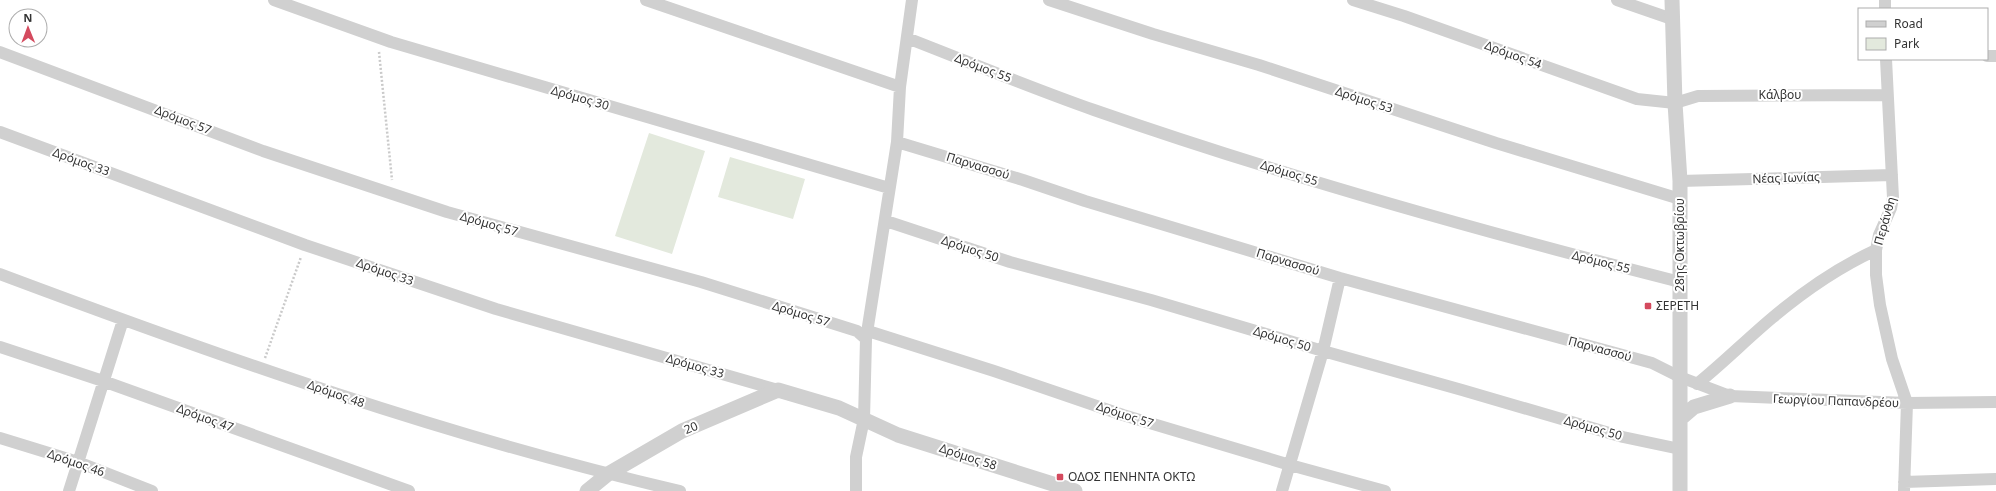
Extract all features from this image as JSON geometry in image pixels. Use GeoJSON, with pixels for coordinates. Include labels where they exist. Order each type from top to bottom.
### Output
{"type":"FeatureCollection","features":[{"type":"Feature","properties":{"kind":"street","name":"Δρόμος 30"},"geometry":{"type":"LineString","coordinates":[[274,0],[377,37],[890,188]]}},
{"type":"Feature","properties":{"kind":"street"},"geometry":{"type":"LineString","coordinates":[[646,0],[900,87]]}},
{"type":"Feature","properties":{"kind":"street"},"geometry":{"type":"LineString","coordinates":[[856,491],[856,457],[864,419],[867,335],[886,221],[897,142],[900,87],[912,0]]}},
{"type":"Feature","properties":{"kind":"street","name":"Δρόμος 53"},"geometry":{"type":"LineString","coordinates":[[1049,0],[1153,34],[1259,65],[1496,144],[1680,199]]}},
{"type":"Feature","properties":{"kind":"street","name":"Δρόμος 54"},"geometry":{"type":"LineString","coordinates":[[1353,0],[1404,16],[1637,99],[1675,102]]}},
{"type":"Feature","properties":{"kind":"street"},"geometry":{"type":"LineString","coordinates":[[1617,0],[1672,19]]}},
{"type":"Feature","properties":{"kind":"street","name":"28ης Οκτωβρίου"},"geometry":{"type":"LineString","coordinates":[[1672,0],[1675,102],[1680,181],[1680,491]]}},
{"type":"Feature","properties":{"kind":"street","name":"Δρόμος 55"},"geometry":{"type":"LineString","coordinates":[[907,38],[1093,110],[1300,177],[1545,248],[1680,282]]}},
{"type":"Feature","properties":{"kind":"street","name":"Δρόμος 57"},"geometry":{"type":"LineString","coordinates":[[0,52],[263,151],[447,212],[708,285],[867,335],[994,371],[1123,415],[1290,465],[1385,491]]}},
{"type":"Feature","properties":{"kind":"street","name":"Περάνθη"},"geometry":{"type":"LineString","coordinates":[[1886,60],[1893,198],[1891,208],[1880,235],[1876,250],[1876,275],[1880,304],[1892,359],[1907,403]]}},
{"type":"Feature","properties":{"kind":"street","name":"Κάλβου"},"geometry":{"type":"LineString","coordinates":[[1675,102],[1698,96],[1887,94]]}},
{"type":"Feature","properties":{"kind":"street","name":"Δρόμος 33"},"geometry":{"type":"LineString","coordinates":[[0,132],[305,245],[496,309],[778,390]]}},
{"type":"Feature","properties":{"kind":"street","name":"Παρνασσού"},"geometry":{"type":"LineString","coordinates":[[897,142],[1023,180],[1085,201],[1340,278],[1652,363],[1680,377]]}},
{"type":"Feature","properties":{"kind":"street","name":"Νέας Ιωνίας"},"geometry":{"type":"LineString","coordinates":[[1680,181],[1892,175]]}},
{"type":"Feature","properties":{"kind":"street","name":"Δρόμος 50"},"geometry":{"type":"LineString","coordinates":[[886,221],[1010,262],[1151,300],[1623,437],[1680,449]]}},
{"type":"Feature","properties":{"kind":"street"},"geometry":{"type":"LineString","coordinates":[[1697,384],[1719,367],[1772,318],[1808,290],[1855,260],[1876,250]]}},
{"type":"Feature","properties":{"kind":"street","name":"Δρόμος 48"},"geometry":{"type":"LineString","coordinates":[[0,274],[261,369],[389,412],[608,474],[680,491]]}},
{"type":"Feature","properties":{"kind":"street"},"geometry":{"type":"LineString","coordinates":[[1282,491],[1323,351],[1340,278]]}},
{"type":"Feature","properties":{"kind":"street"},"geometry":{"type":"LineString","coordinates":[[69,491],[123,320]]}},
{"type":"Feature","properties":{"kind":"street","name":"Δρόμος 47"},"geometry":{"type":"LineString","coordinates":[[0,347],[103,381],[409,491]]}},
{"type":"Feature","properties":{"kind":"street","name":"Γεωργίου Παπανδρέου"},"geometry":{"type":"LineString","coordinates":[[1680,377],[1730,396],[1907,403],[1996,402]]}},
{"type":"Feature","properties":{"kind":"street","name":"Δρόμος 58"},"geometry":{"type":"LineString","coordinates":[[778,390],[839,408],[898,435],[1075,491]]}},
{"type":"Feature","properties":{"kind":"street","name":"20"},"geometry":{"type":"LineString","coordinates":[[587,491],[608,474],[682,431],[778,390]]}},
{"type":"Feature","properties":{"kind":"street"},"geometry":{"type":"LineString","coordinates":[[1680,419],[1694,407],[1730,396]]}},
{"type":"Feature","properties":{"kind":"street"},"geometry":{"type":"LineString","coordinates":[[1907,403],[1904,486],[1996,479]]}},
{"type":"Feature","properties":{"kind":"street","name":"Δρόμος 46"},"geometry":{"type":"LineString","coordinates":[[0,438],[78,462],[152,491]]}},
{"type":"Feature","properties":{"kind":"path"},"geometry":{"type":"LineString","coordinates":[[377,37],[394,194]]}},
{"type":"Feature","properties":{"kind":"path"},"geometry":{"type":"LineString","coordinates":[[261,369],[305,245]]}},
{"type":"Feature","properties":{"kind":"green space"},"geometry":{"type":"Polygon","coordinates":[[[649,133],[705,151],[672,254],[615,236],[649,133]]]}},
{"type":"Feature","properties":{"kind":"green space"},"geometry":{"type":"Polygon","coordinates":[[[730,157],[805,179],[793,219],[718,197],[730,157]]]}},
{"type":"Feature","properties":{"kind":"place","name":"ΣΕΡΕΤΗ"},"geometry":{"type":"Point","coordinates":[1648,306]}},
{"type":"Feature","properties":{"kind":"place","name":"ΟΔΟΣ ΠΕΝΗΝΤΑ ΟΚΤΩ"},"geometry":{"type":"Point","coordinates":[1060,477]}}]}
